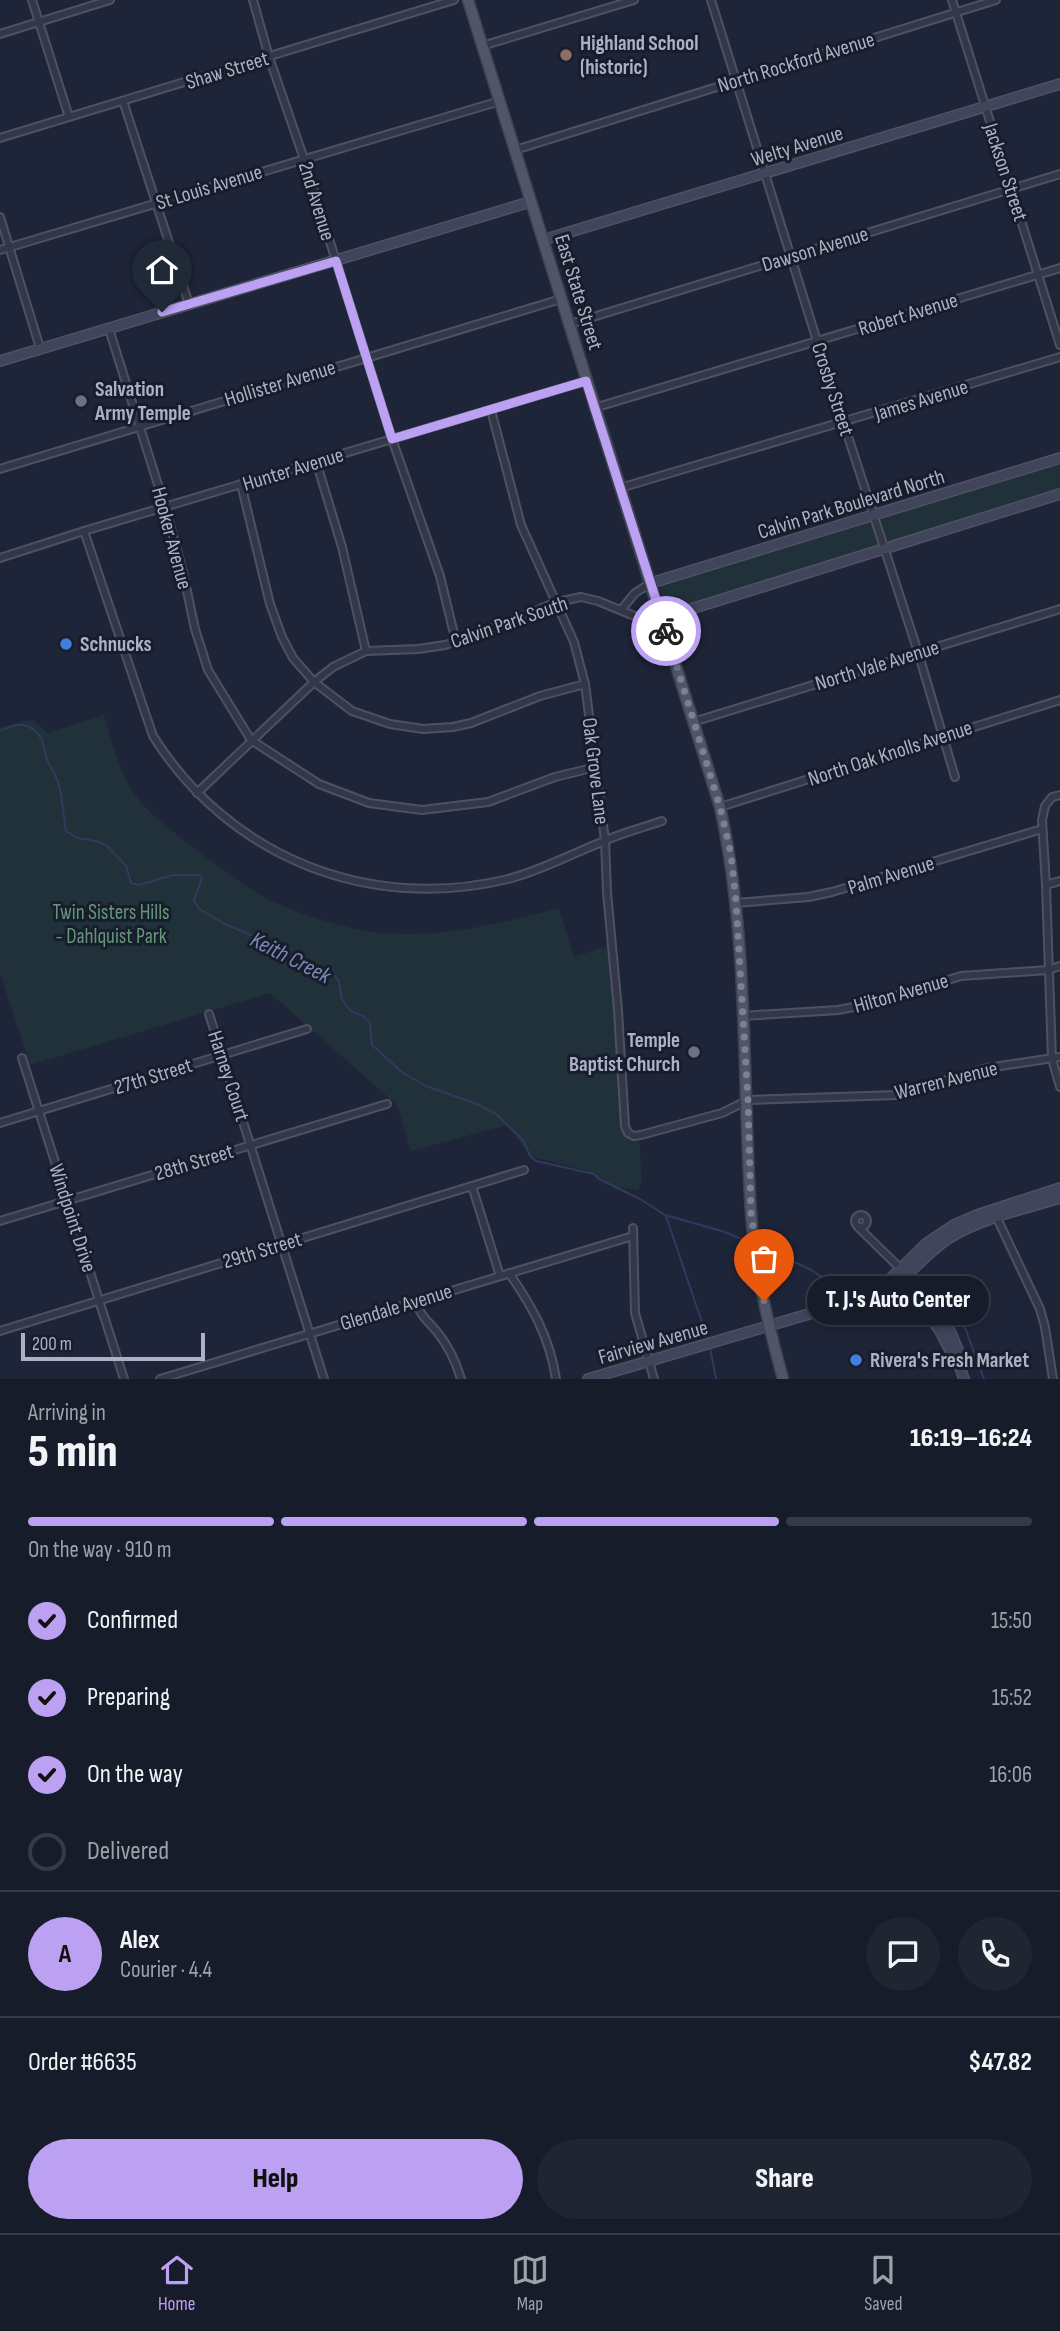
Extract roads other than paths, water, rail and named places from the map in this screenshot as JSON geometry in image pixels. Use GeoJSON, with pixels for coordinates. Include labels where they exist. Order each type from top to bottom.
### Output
{"type":"FeatureCollection","features":[{"type":"Feature","properties":{"kind":"main road","name":"East State Street"},"geometry":{"type":"LineString","coordinates":[[468,0],[662,618],[720,807],[731,854],[748,1100],[751,1213],[757,1265],[783,1379]]}},
{"type":"Feature","properties":{"kind":"street"},"geometry":{"type":"LineString","coordinates":[[32,0],[69,117]]}},
{"type":"Feature","properties":{"kind":"street"},"geometry":{"type":"LineString","coordinates":[[0,34],[110,0]]}},
{"type":"Feature","properties":{"kind":"street","name":"2nd Avenue"},"geometry":{"type":"LineString","coordinates":[[253,0],[392,439],[440,576],[456,642]]}},
{"type":"Feature","properties":{"kind":"street","name":"Shaw Street"},"geometry":{"type":"LineString","coordinates":[[0,138],[454,0]]}},
{"type":"Feature","properties":{"kind":"street"},"geometry":{"type":"LineString","coordinates":[[482,46],[634,0]]}},
{"type":"Feature","properties":{"kind":"street","name":"Crosby Street"},"geometry":{"type":"LineString","coordinates":[[711,0],[817,341],[918,652],[955,778]]}},
{"type":"Feature","properties":{"kind":"street","name":"Jackson Street"},"geometry":{"type":"LineString","coordinates":[[952,0],[1060,345]]}},
{"type":"Feature","properties":{"kind":"street","name":"North Rockford Avenue"},"geometry":{"type":"LineString","coordinates":[[515,150],[996,0]]}},
{"type":"Feature","properties":{"kind":"street","name":"Welty Avenue"},"geometry":{"type":"LineString","coordinates":[[543,240],[1060,84]]}},
{"type":"Feature","properties":{"kind":"street"},"geometry":{"type":"LineString","coordinates":[[123,101],[189,304]]}},
{"type":"Feature","properties":{"kind":"street","name":"St Louis Avenue"},"geometry":{"type":"LineString","coordinates":[[0,250],[500,102]]}},
{"type":"Feature","properties":{"kind":"street","name":"Dawson Avenue"},"geometry":{"type":"LineString","coordinates":[[570,324],[1060,174]]}},
{"type":"Feature","properties":{"kind":"street"},"geometry":{"type":"LineString","coordinates":[[0,361],[530,202]]}},
{"type":"Feature","properties":{"kind":"street"},"geometry":{"type":"LineString","coordinates":[[0,217],[40,348]]}},
{"type":"Feature","properties":{"kind":"street","name":"Robert Avenue"},"geometry":{"type":"LineString","coordinates":[[594,408],[1060,268]]}},
{"type":"Feature","properties":{"kind":"street","name":"Hollister Avenue"},"geometry":{"type":"LineString","coordinates":[[0,469],[561,299]]}},
{"type":"Feature","properties":{"kind":"street","name":"Hooker Avenue"},"geometry":{"type":"LineString","coordinates":[[109,329],[165,508],[208,670],[251,740]]}},
{"type":"Feature","properties":{"kind":"street","name":"James Avenue"},"geometry":{"type":"LineString","coordinates":[[620,488],[1060,357]]}},
{"type":"Feature","properties":{"kind":"street","name":"Hunter Avenue"},"geometry":{"type":"LineString","coordinates":[[0,558],[586,381]]}},
{"type":"Feature","properties":{"kind":"street","name":"Oak Grove Lane"},"geometry":{"type":"LineString","coordinates":[[491,410],[521,525],[574,642],[585,684],[605,840],[625,1126],[628,1133],[641,1135],[722,1113],[748,1100]]}},
{"type":"Feature","properties":{"kind":"street","name":"Calvin Park Boulevard North"},"geometry":{"type":"LineString","coordinates":[[651,583],[1060,458]]}},
{"type":"Feature","properties":{"kind":"street"},"geometry":{"type":"LineString","coordinates":[[316,461],[342,547],[366,651]]}},
{"type":"Feature","properties":{"kind":"street"},"geometry":{"type":"LineString","coordinates":[[241,484],[270,604],[282,638],[293,658],[314,682],[352,711],[390,724],[423,729],[453,727],[471,723],[540,696],[585,684]]}},
{"type":"Feature","properties":{"kind":"street"},"geometry":{"type":"LineString","coordinates":[[662,618],[1060,494]]}},
{"type":"Feature","properties":{"kind":"street"},"geometry":{"type":"LineString","coordinates":[[85,531],[153,736],[167,758],[197,793],[250,836],[284,857],[320,872],[355,882],[432,890],[510,878],[605,840],[662,821]]}},
{"type":"Feature","properties":{"kind":"street"},"geometry":{"type":"LineString","coordinates":[[621,610],[635,593],[651,583]]}},
{"type":"Feature","properties":{"kind":"street","name":"Calvin Park South"},"geometry":{"type":"LineString","coordinates":[[197,793],[314,682],[332,667],[366,651],[418,649],[456,642],[557,602],[581,597],[648,619],[662,618]]}},
{"type":"Feature","properties":{"kind":"street","name":"North Vale Avenue"},"geometry":{"type":"LineString","coordinates":[[693,722],[1060,609]]}},
{"type":"Feature","properties":{"kind":"street","name":"North Oak Knolls Avenue"},"geometry":{"type":"LineString","coordinates":[[720,807],[1060,700]]}},
{"type":"Feature","properties":{"kind":"street"},"geometry":{"type":"LineString","coordinates":[[251,740],[319,784],[369,803],[422,810],[488,802],[555,777],[596,767]]}},
{"type":"Feature","properties":{"kind":"street"},"geometry":{"type":"LineString","coordinates":[[1060,795],[1052,797],[1045,806],[1042,829],[1052,1059],[1060,1087]]}},
{"type":"Feature","properties":{"kind":"street","name":"Palm Avenue"},"geometry":{"type":"LineString","coordinates":[[736,902],[808,897],[832,892],[1042,829]]}},
{"type":"Feature","properties":{"kind":"street"},"geometry":{"type":"LineString","coordinates":[[1046,885],[1060,881]]}},
{"type":"Feature","properties":{"kind":"street","name":"Hilton Avenue"},"geometry":{"type":"LineString","coordinates":[[742,1016],[838,1010],[864,1005],[961,976],[1048,970],[1060,966]]}},
{"type":"Feature","properties":{"kind":"street","name":"Harney Court"},"geometry":{"type":"LineString","coordinates":[[209,1014],[324,1379]]}},
{"type":"Feature","properties":{"kind":"street","name":"27th Street"},"geometry":{"type":"LineString","coordinates":[[0,1123],[307,1029]]}},
{"type":"Feature","properties":{"kind":"street","name":"Warren Avenue"},"geometry":{"type":"LineString","coordinates":[[748,1100],[896,1095],[987,1068],[1060,1057]]}},
{"type":"Feature","properties":{"kind":"street","name":"Windpoint Drive"},"geometry":{"type":"LineString","coordinates":[[22,1058],[124,1379]]}},
{"type":"Feature","properties":{"kind":"street","name":"28th Street"},"geometry":{"type":"LineString","coordinates":[[0,1221],[387,1104]]}},
{"type":"Feature","properties":{"kind":"street","name":"29th Street"},"geometry":{"type":"LineString","coordinates":[[0,1331],[524,1170]]}},
{"type":"Feature","properties":{"kind":"street"},"geometry":{"type":"LineString","coordinates":[[472,1186],[500,1276]]}},
{"type":"Feature","properties":{"kind":"street"},"geometry":{"type":"LineString","coordinates":[[861,1297],[883,1291],[950,1238],[995,1214],[1060,1188]]}},
{"type":"Feature","properties":{"kind":"street"},"geometry":{"type":"LineString","coordinates":[[995,1214],[1060,1198]]}},
{"type":"Feature","properties":{"kind":"street"},"geometry":{"type":"LineString","coordinates":[[995,1214],[1040,1310],[1053,1379]]}},
{"type":"Feature","properties":{"kind":"street"},"geometry":{"type":"LineString","coordinates":[[858,1227],[904,1272],[908,1284],[927,1302],[939,1321],[952,1354],[956,1356],[964,1379]]}},
{"type":"Feature","properties":{"kind":"street","name":"Glendale Avenue"},"geometry":{"type":"LineString","coordinates":[[160,1379],[500,1276],[633,1232],[635,1313],[649,1361]]}},
{"type":"Feature","properties":{"kind":"street"},"geometry":{"type":"LineString","coordinates":[[509,1273],[539,1320],[556,1379]]}},
{"type":"Feature","properties":{"kind":"street"},"geometry":{"type":"LineString","coordinates":[[861,1297],[904,1294],[927,1302]]}},
{"type":"Feature","properties":{"kind":"street","name":"Fairview Avenue"},"geometry":{"type":"LineString","coordinates":[[588,1379],[861,1297]]}},
{"type":"Feature","properties":{"kind":"street"},"geometry":{"type":"LineString","coordinates":[[416,1302],[420,1314],[449,1350],[461,1379]]}},
{"type":"Feature","properties":{"kind":"street"},"geometry":{"type":"LineString","coordinates":[[649,1361],[654,1379]]}},
{"type":"Feature","properties":{"kind":"waterway","name":"Keith Creek"},"geometry":{"type":"LineString","coordinates":[[0,731],[24,725],[39,735],[58,782],[66,831],[77,838],[106,845],[126,866],[131,883],[139,885],[173,875],[198,875],[202,878],[194,900],[199,909],[262,940],[278,952],[298,959],[311,970],[333,974],[339,981],[342,1000],[351,1011],[363,1016],[370,1023],[372,1045],[403,1073],[426,1086],[477,1104],[496,1114],[523,1140],[530,1156],[536,1161],[594,1174],[665,1215],[725,1232],[750,1243]]}},
{"type":"Feature","properties":{"kind":"waterway"},"geometry":{"type":"LineString","coordinates":[[666,1216],[708,1340]]}},
{"type":"Feature","properties":{"kind":"waterway","name":"Keith Creek"},"geometry":{"type":"LineString","coordinates":[[759,1245],[811,1270],[853,1298]]}},
{"type":"Feature","properties":{"kind":"waterway","name":"Keith Creek"},"geometry":{"type":"LineString","coordinates":[[864,1303],[889,1313],[923,1311]]}},
{"type":"Feature","properties":{"kind":"waterway","name":"Keith Creek"},"geometry":{"type":"LineString","coordinates":[[945,1314],[964,1325],[984,1379]]}},
{"type":"Feature","properties":{"kind":"waterway"},"geometry":{"type":"LineString","coordinates":[[710,1348],[716,1379]]}},
{"type":"Feature","properties":{"kind":"place","name":"Highland School (historic)"},"geometry":{"type":"Point","coordinates":[566,55]}},
{"type":"Feature","properties":{"kind":"place","name":"Salvation Army Temple"},"geometry":{"type":"Point","coordinates":[81,401]}},
{"type":"Feature","properties":{"kind":"place","name":"Schnucks"},"geometry":{"type":"Point","coordinates":[66,644]}},
{"type":"Feature","properties":{"kind":"place","name":"Temple Baptist Church"},"geometry":{"type":"Point","coordinates":[694,1052]}},
{"type":"Feature","properties":{"kind":"place","name":"T. J.'s Auto Center"},"geometry":{"type":"Point","coordinates":[764,1301]}},
{"type":"Feature","properties":{"kind":"place","name":"Rivera's Fresh Market"},"geometry":{"type":"Point","coordinates":[856,1360]}},
{"type":"Feature","properties":{"kind":"park label","name":"Twin Sisters Hills - Dahlquist Park"},"geometry":{"type":"Point","coordinates":[111,924]}}]}
